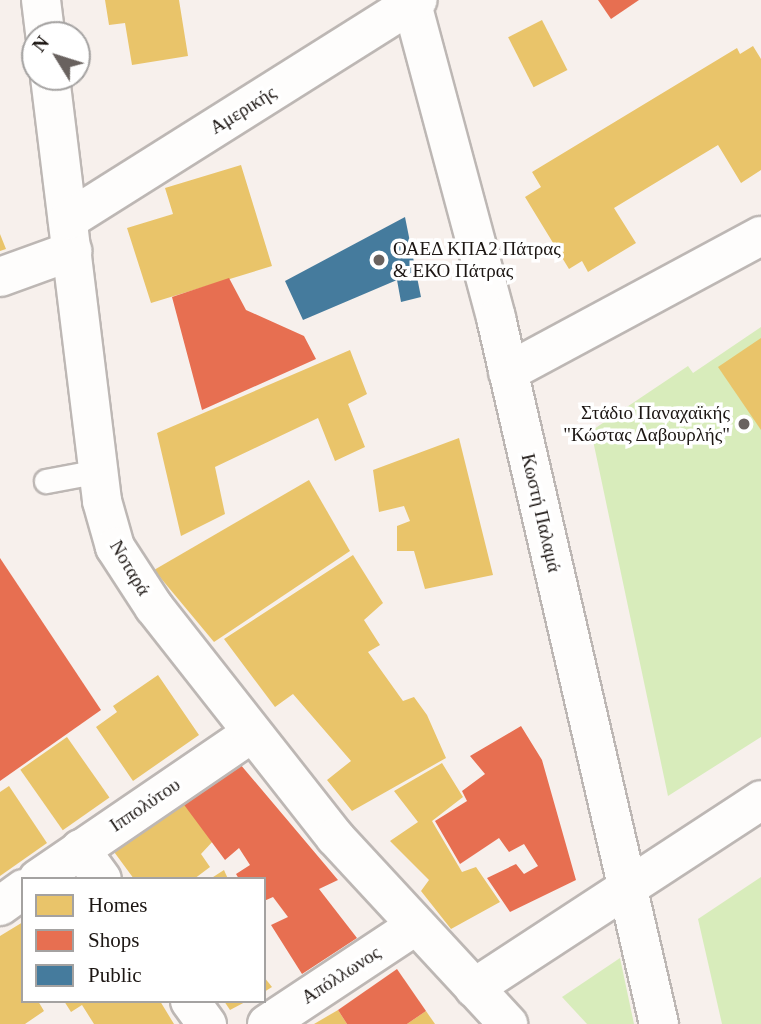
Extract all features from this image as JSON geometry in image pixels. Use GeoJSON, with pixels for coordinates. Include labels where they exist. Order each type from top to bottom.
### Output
{"type":"FeatureCollection","features":[{"type":"Feature","properties":{"kind":"street"},"geometry":{"type":"LineString","coordinates":[[41,0],[43,21]]}},
{"type":"Feature","properties":{"kind":"street","name":"Αμερικής"},"geometry":{"type":"LineString","coordinates":[[0,277],[70,236],[415,2]]}},
{"type":"Feature","properties":{"kind":"street","name":"Κωστή Παλαμά"},"geometry":{"type":"LineString","coordinates":[[415,2],[508,372],[659,1024]]}},
{"type":"Feature","properties":{"kind":"street","name":"Νοταρά"},"geometry":{"type":"LineString","coordinates":[[52,91],[99,471],[110,534],[121,560],[252,733],[335,836],[508,1024]]}},
{"type":"Feature","properties":{"kind":"street"},"geometry":{"type":"LineString","coordinates":[[508,372],[761,236]]}},
{"type":"Feature","properties":{"kind":"street","name":"Ιππολύτου"},"geometry":{"type":"LineString","coordinates":[[45,877],[91,864],[252,733]]}},
{"type":"Feature","properties":{"kind":"street"},"geometry":{"type":"LineString","coordinates":[[474,988],[761,800]]}},
{"type":"Feature","properties":{"kind":"street"},"geometry":{"type":"LineString","coordinates":[[0,906],[21,890]]}},
{"type":"Feature","properties":{"kind":"street","name":"Απόλλωνος"},"geometry":{"type":"LineString","coordinates":[[267,1024],[415,926]]}},
{"type":"Feature","properties":{"kind":"street"},"geometry":{"type":"LineString","coordinates":[[191,1003],[206,1024]]}},
{"type":"Feature","properties":{"kind":"lane"},"geometry":{"type":"LineString","coordinates":[[46,481],[99,471]]}},
{"type":"Feature","properties":{"kind":"green space"},"geometry":{"type":"Polygon","coordinates":[[[761,327],[761,737],[668,796],[591,431],[688,366],[693,373],[761,327]]]}},
{"type":"Feature","properties":{"kind":"green space"},"geometry":{"type":"Polygon","coordinates":[[[761,877],[761,1024],[722,1024],[698,919],[761,877]]]}},
{"type":"Feature","properties":{"kind":"green space"},"geometry":{"type":"Polygon","coordinates":[[[620,958],[634,1024],[587,1024],[562,997],[620,958]]]}},
{"type":"Feature","properties":{"kind":"building: Homes"},"geometry":{"type":"Polygon","coordinates":[[[105,0],[179,0],[188,56],[132,65],[125,23],[109,25],[105,0]]]}},
{"type":"Feature","properties":{"kind":"building: Homes"},"geometry":{"type":"Polygon","coordinates":[[[542,20],[567,70],[534,87],[508,37],[542,20]]]}},
{"type":"Feature","properties":{"kind":"building: Homes"},"geometry":{"type":"Polygon","coordinates":[[[753,46],[761,59],[761,170],[741,183],[718,145],[614,208],[636,243],[588,272],[582,261],[569,269],[525,197],[541,187],[532,172],[737,48],[740,54],[753,46]]]}},
{"type":"Feature","properties":{"kind":"building: Homes"},"geometry":{"type":"Polygon","coordinates":[[[241,165],[272,266],[151,303],[127,228],[173,214],[165,188],[241,165]]]}},
{"type":"Feature","properties":{"kind":"building: Homes"},"geometry":{"type":"Polygon","coordinates":[[[0,234],[6,249],[0,251],[0,234]]]}},
{"type":"Feature","properties":{"kind":"building: Homes"},"geometry":{"type":"Polygon","coordinates":[[[761,338],[761,430],[718,367],[761,338]]]}},
{"type":"Feature","properties":{"kind":"building: Homes"},"geometry":{"type":"Polygon","coordinates":[[[350,350],[367,394],[348,404],[365,447],[335,461],[318,418],[215,467],[225,514],[181,536],[157,433],[350,350]]]}},
{"type":"Feature","properties":{"kind":"building: Homes"},"geometry":{"type":"Polygon","coordinates":[[[459,438],[493,575],[425,589],[414,551],[397,551],[397,526],[410,521],[404,506],[379,512],[373,470],[459,438]]]}},
{"type":"Feature","properties":{"kind":"building: Homes"},"geometry":{"type":"Polygon","coordinates":[[[309,480],[350,551],[214,642],[154,570],[309,480]]]}},
{"type":"Feature","properties":{"kind":"building: Homes"},"geometry":{"type":"Polygon","coordinates":[[[353,555],[383,603],[364,620],[380,645],[368,652],[403,701],[414,697],[427,715],[446,758],[352,811],[327,780],[351,761],[293,694],[275,707],[224,639],[353,555]]]}},
{"type":"Feature","properties":{"kind":"building: Homes"},"geometry":{"type":"Polygon","coordinates":[[[158,675],[199,735],[133,781],[96,727],[117,712],[113,706],[158,675]]]}},
{"type":"Feature","properties":{"kind":"building: Homes"},"geometry":{"type":"Polygon","coordinates":[[[67,737],[109,798],[63,830],[20,770],[67,737]]]}},
{"type":"Feature","properties":{"kind":"building: Homes"},"geometry":{"type":"Polygon","coordinates":[[[442,763],[463,797],[432,821],[462,872],[476,867],[500,902],[451,929],[421,891],[429,880],[390,841],[418,822],[394,791],[442,763]]]}},
{"type":"Feature","properties":{"kind":"building: Homes"},"geometry":{"type":"Polygon","coordinates":[[[9,786],[47,843],[0,876],[0,792],[9,786]]]}},
{"type":"Feature","properties":{"kind":"building: Homes"},"geometry":{"type":"Polygon","coordinates":[[[179,798],[214,840],[201,854],[210,867],[197,877],[133,877],[109,845],[179,798]]]}},
{"type":"Feature","properties":{"kind":"building: Homes"},"geometry":{"type":"Polygon","coordinates":[[[224,870],[227,877],[213,877],[224,870]]]}},
{"type":"Feature","properties":{"kind":"building: Homes"},"geometry":{"type":"Polygon","coordinates":[[[21,923],[21,1003],[39,1003],[44,1011],[25,1024],[0,1024],[0,936],[21,923]]]}},
{"type":"Feature","properties":{"kind":"building: Homes"},"geometry":{"type":"Polygon","coordinates":[[[266,980],[272,987],[266,991],[266,980]]]}},
{"type":"Feature","properties":{"kind":"building: Homes"},"geometry":{"type":"Polygon","coordinates":[[[65,1003],[161,1003],[174,1024],[94,1024],[82,1005],[71,1012],[65,1003]]]}},
{"type":"Feature","properties":{"kind":"building: Homes"},"geometry":{"type":"Polygon","coordinates":[[[225,1003],[243,1003],[230,1010],[225,1003]]]}},
{"type":"Feature","properties":{"kind":"building: Homes"},"geometry":{"type":"Polygon","coordinates":[[[338,1010],[347,1024],[314,1024],[338,1010]]]}},
{"type":"Feature","properties":{"kind":"building: Homes"},"geometry":{"type":"Polygon","coordinates":[[[426,1011],[435,1024],[407,1024],[426,1011]]]}},
{"type":"Feature","properties":{"kind":"building: Shops"},"geometry":{"type":"Polygon","coordinates":[[[598,0],[639,0],[611,19],[598,0]]]}},
{"type":"Feature","properties":{"kind":"building: Shops"},"geometry":{"type":"Polygon","coordinates":[[[229,278],[246,310],[304,336],[316,359],[202,410],[172,297],[229,278]]]}},
{"type":"Feature","properties":{"kind":"building: Shops"},"geometry":{"type":"Polygon","coordinates":[[[0,558],[101,710],[0,781],[0,558]]]}},
{"type":"Feature","properties":{"kind":"building: Shops"},"geometry":{"type":"Polygon","coordinates":[[[521,726],[542,760],[576,880],[510,912],[487,878],[516,864],[524,874],[538,866],[524,844],[509,852],[499,838],[460,864],[435,821],[467,801],[462,791],[485,774],[470,756],[521,726]]]}},
{"type":"Feature","properties":{"kind":"building: Shops"},"geometry":{"type":"Polygon","coordinates":[[[240,764],[338,880],[319,889],[357,938],[302,974],[271,925],[288,917],[273,897],[266,900],[266,877],[238,877],[236,874],[250,865],[239,848],[225,860],[179,798],[240,764]]]}},
{"type":"Feature","properties":{"kind":"building: Shops"},"geometry":{"type":"Polygon","coordinates":[[[397,969],[426,1011],[407,1024],[347,1024],[338,1010],[397,969]]]}},
{"type":"Feature","properties":{"kind":"building: Public"},"geometry":{"type":"Polygon","coordinates":[[[405,217],[421,297],[401,302],[397,280],[303,320],[285,281],[405,217]]]}},
{"type":"Feature","properties":{"kind":"place","name":"ΟΑΕΔ ΚΠΑ2 Πάτρας & ΕΚΟ Πάτρας"},"geometry":{"type":"Point","coordinates":[379,260]}},
{"type":"Feature","properties":{"kind":"place","name":"Στάδιο Παναχαϊκής \"Κώστας Δαβουρλής\""},"geometry":{"type":"Point","coordinates":[744,424]}}]}
